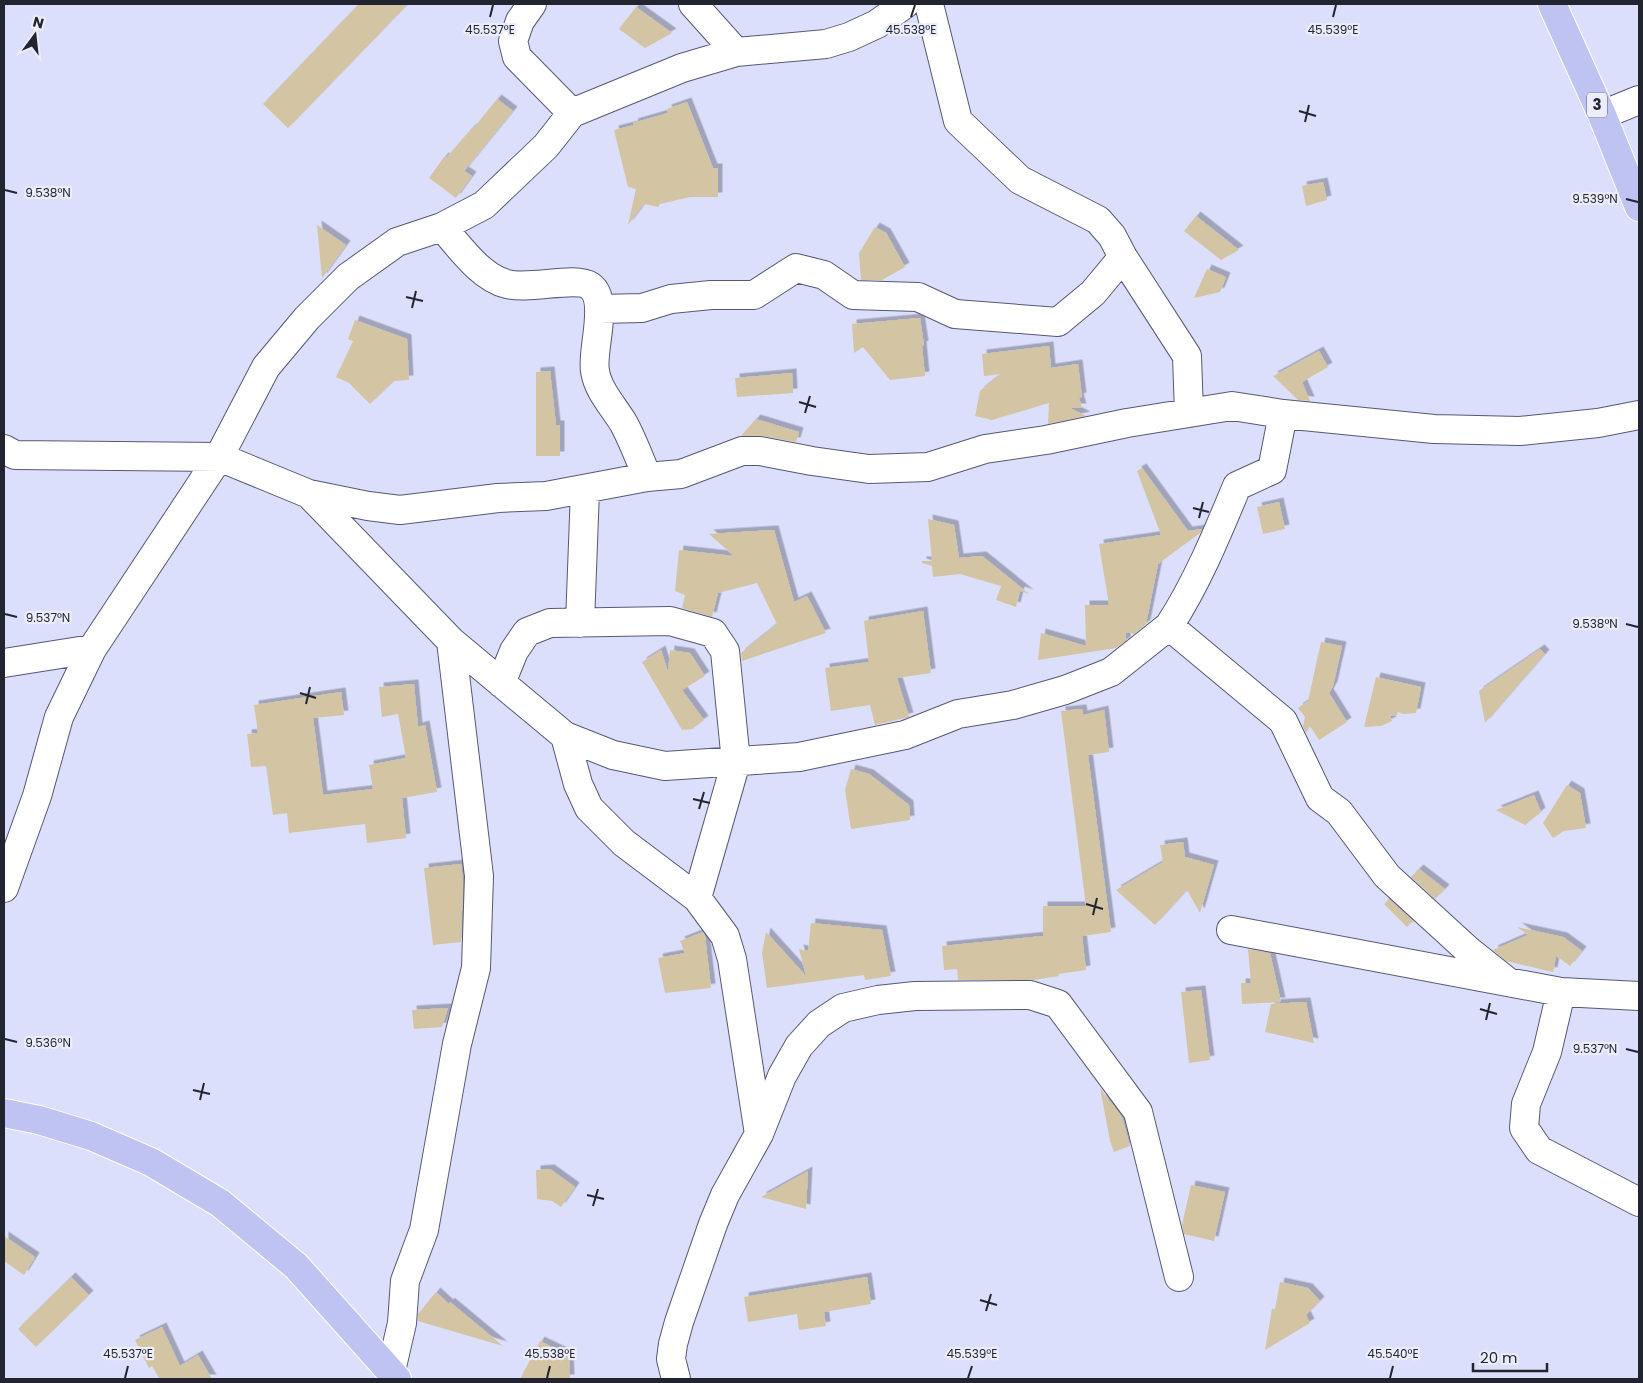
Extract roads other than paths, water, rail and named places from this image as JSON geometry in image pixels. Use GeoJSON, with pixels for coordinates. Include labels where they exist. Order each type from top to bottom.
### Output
{"type":"FeatureCollection","features":[{"type":"Feature","properties":{"kind":"highway","name":"3"},"geometry":{"type":"LineString","coordinates":[[1552,4],[1602,115],[1639,207]]}},
{"type":"Feature","properties":{"kind":"highway"},"geometry":{"type":"LineString","coordinates":[[4,1113],[39,1120],[91,1136],[151,1162],[220,1203],[296,1266],[394,1375]]}},
{"type":"Feature","properties":{"kind":"street"},"geometry":{"type":"LineString","coordinates":[[532,4],[520,21],[513,41],[517,58],[572,114]]}},
{"type":"Feature","properties":{"kind":"street"},"geometry":{"type":"LineString","coordinates":[[693,4],[736,52]]}},
{"type":"Feature","properties":{"kind":"street"},"geometry":{"type":"LineString","coordinates":[[4,888],[37,796],[59,718],[92,649],[219,457],[266,368],[307,318],[348,277],[397,242],[442,227],[484,205],[546,146],[572,114],[682,68],[736,52],[826,44],[849,37],[877,24],[905,4]]}},
{"type":"Feature","properties":{"kind":"street"},"geometry":{"type":"LineString","coordinates":[[929,4],[958,121],[1020,180],[1098,220],[1112,236],[1123,257],[1187,356],[1189,413]]}},
{"type":"Feature","properties":{"kind":"street"},"geometry":{"type":"LineString","coordinates":[[1602,115],[1639,100]]}},
{"type":"Feature","properties":{"kind":"street"},"geometry":{"type":"LineString","coordinates":[[442,227],[476,264],[492,278],[507,284],[525,286],[584,283],[592,287],[598,296],[600,308],[594,353],[595,372],[601,390],[624,426],[647,477]]}},
{"type":"Feature","properties":{"kind":"street"},"geometry":{"type":"LineString","coordinates":[[600,308],[642,308],[671,299],[711,295],[754,294],[796,268],[824,276],[853,295],[918,297],[955,314],[1058,322],[1093,293],[1123,257]]}},
{"type":"Feature","properties":{"kind":"street"},"geometry":{"type":"LineString","coordinates":[[4,449],[15,455],[219,457],[309,494],[368,506],[400,510],[498,498],[546,496],[647,477],[681,474],[742,451],[760,451],[869,470],[928,468],[985,449],[1046,440],[1127,423],[1232,406],[1283,414],[1434,429],[1520,430],[1598,423],[1639,415]]}},
{"type":"Feature","properties":{"kind":"street"},"geometry":{"type":"LineString","coordinates":[[309,494],[451,641],[565,736],[613,755],[665,766],[799,757],[905,735],[958,714],[1013,705],[1065,690],[1111,672],[1169,626],[1182,606],[1217,536],[1237,486],[1272,470],[1283,414]]}},
{"type":"Feature","properties":{"kind":"street"},"geometry":{"type":"LineString","coordinates":[[580,623],[584,490]]}},
{"type":"Feature","properties":{"kind":"street"},"geometry":{"type":"LineString","coordinates":[[501,683],[514,651],[528,632],[550,623],[670,620],[713,633],[725,651],[736,762],[697,898]]}},
{"type":"Feature","properties":{"kind":"street"},"geometry":{"type":"LineString","coordinates":[[1169,626],[1283,721],[1320,798],[1339,812],[1387,876],[1469,951],[1508,982]]}},
{"type":"Feature","properties":{"kind":"street"},"geometry":{"type":"LineString","coordinates":[[394,1375],[402,1324],[405,1281],[424,1230],[457,1044],[476,968],[479,876],[451,641]]}},
{"type":"Feature","properties":{"kind":"street"},"geometry":{"type":"LineString","coordinates":[[4,663],[92,649]]}},
{"type":"Feature","properties":{"kind":"street"},"geometry":{"type":"LineString","coordinates":[[565,736],[578,784],[589,808],[624,843],[697,898],[725,936],[732,959],[759,1134]]}},
{"type":"Feature","properties":{"kind":"street"},"geometry":{"type":"LineString","coordinates":[[1231,930],[1561,992],[1639,996]]}},
{"type":"Feature","properties":{"kind":"street"},"geometry":{"type":"LineString","coordinates":[[1561,992],[1546,1052],[1526,1104],[1524,1128],[1539,1150],[1639,1202]]}},
{"type":"Feature","properties":{"kind":"street"},"geometry":{"type":"LineString","coordinates":[[676,1379],[671,1359],[679,1322],[713,1224],[725,1196],[744,1165],[759,1134],[782,1076],[799,1046],[819,1024],[843,1008],[878,1000],[915,996],[1030,995],[1058,1004],[1138,1112],[1179,1277]]}}]}
